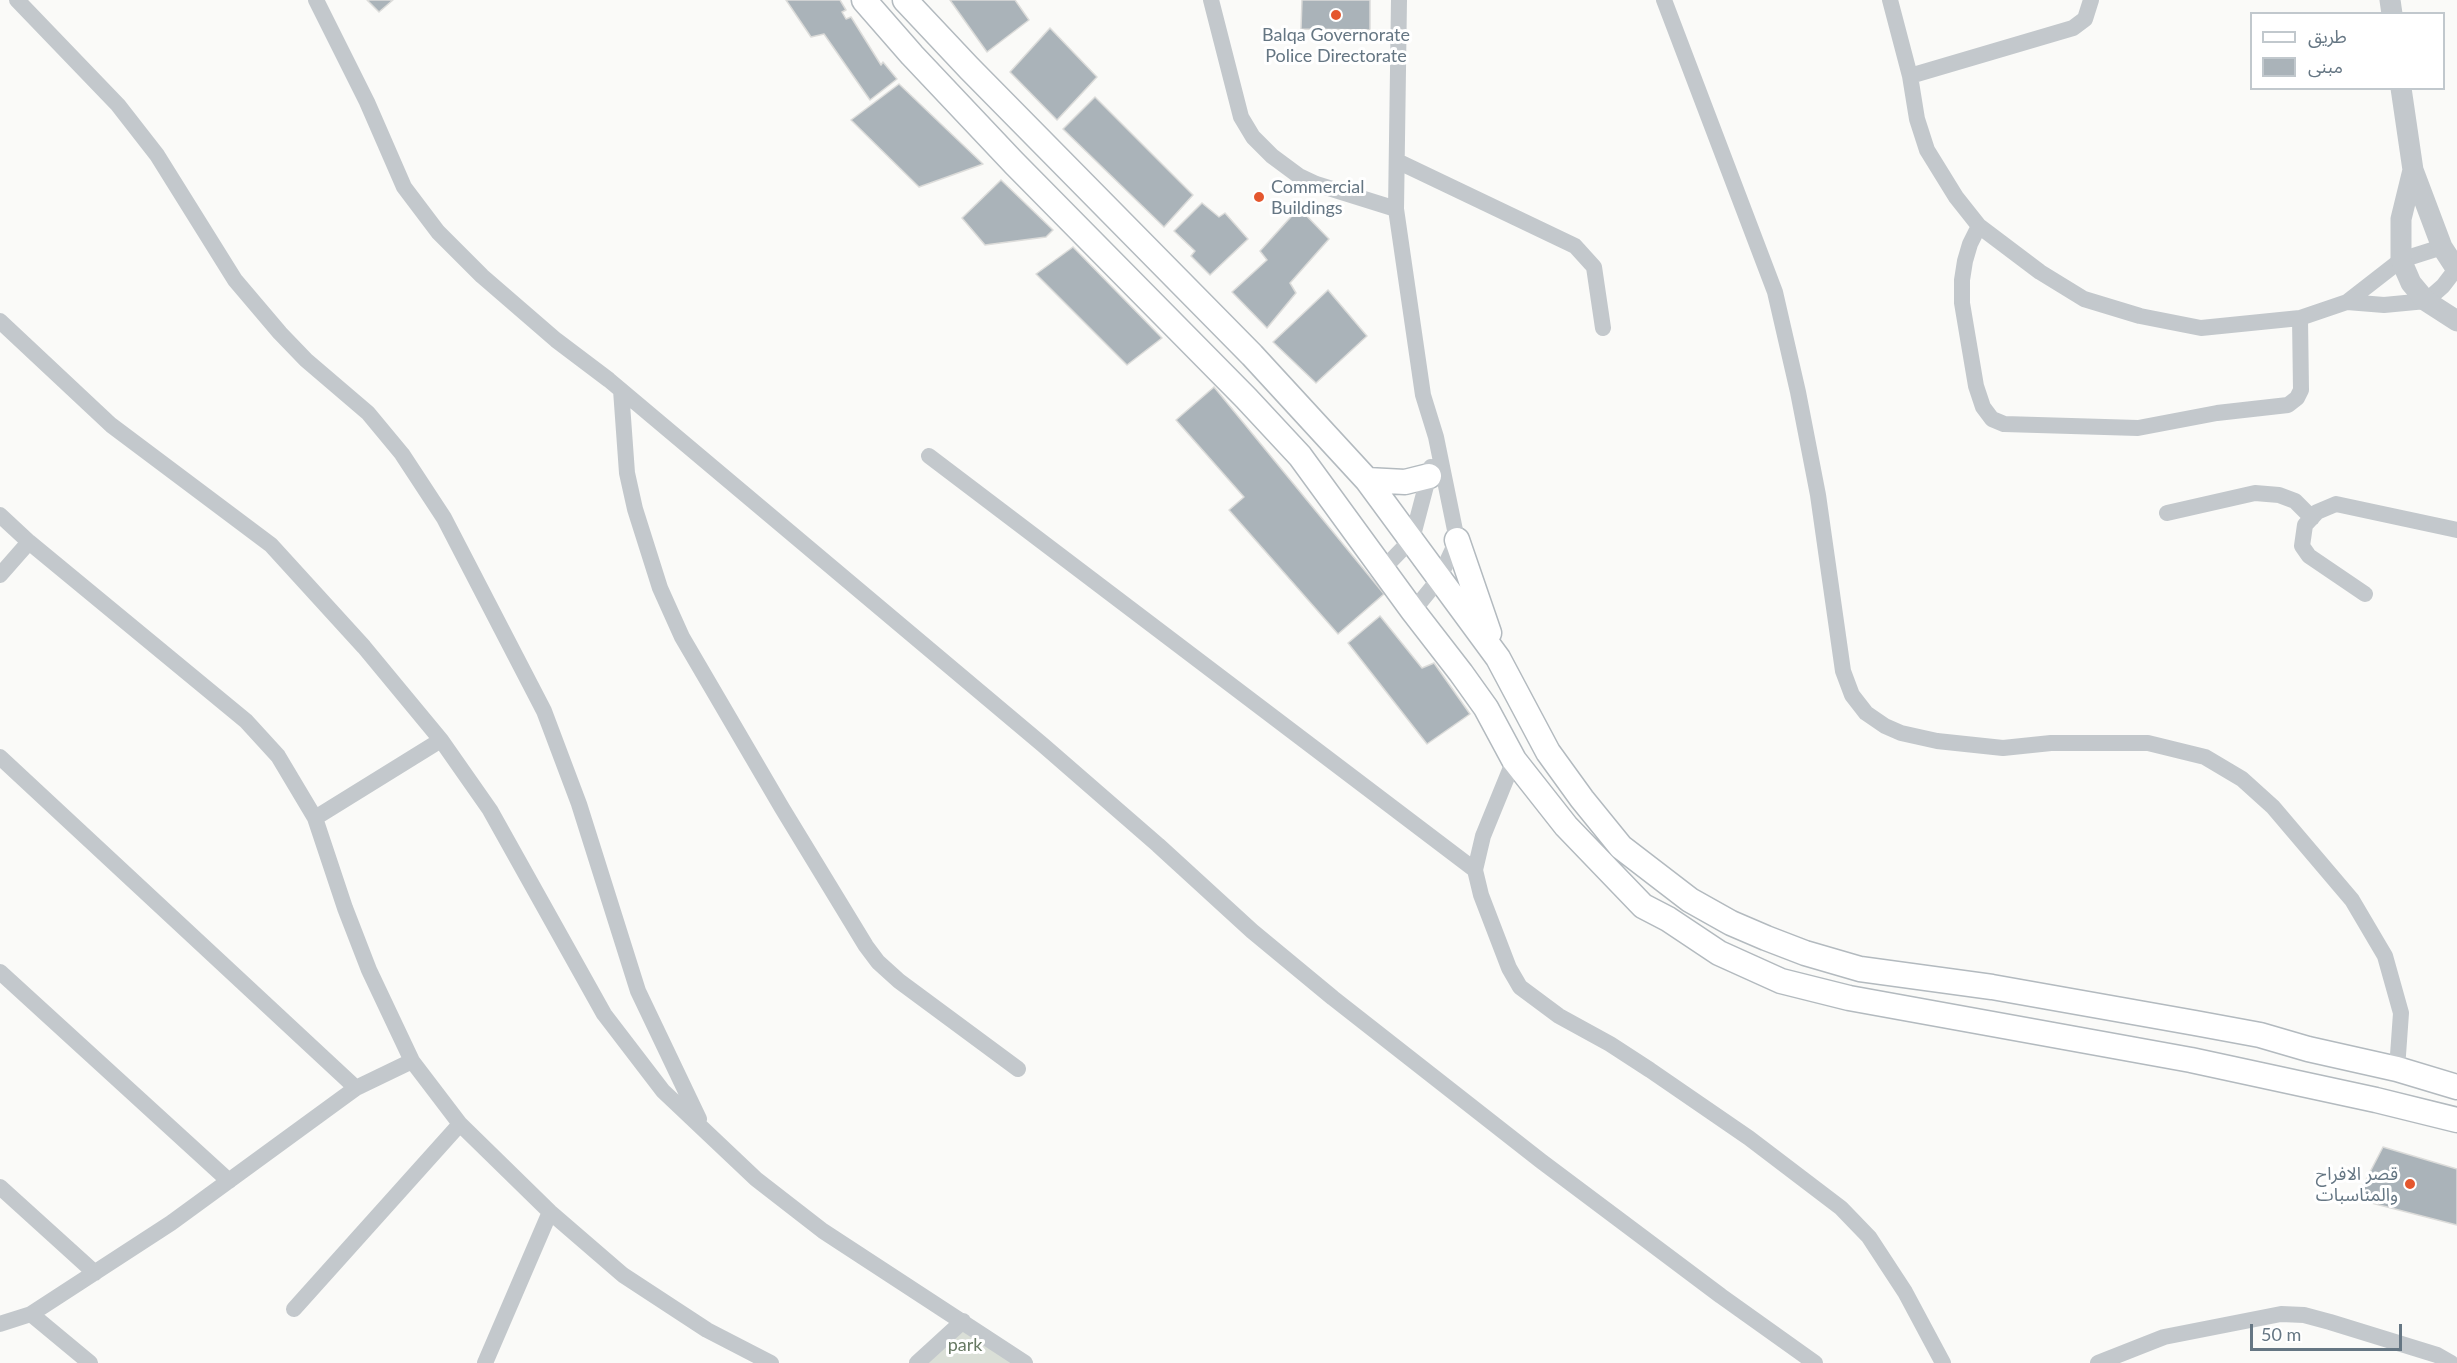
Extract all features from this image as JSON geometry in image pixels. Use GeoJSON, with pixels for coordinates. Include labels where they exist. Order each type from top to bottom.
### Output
{"type":"FeatureCollection","features":[{"type":"Feature","properties":{"kind":"main road"},"geometry":{"type":"LineString","coordinates":[[864,0],[1006,155],[1246,398],[1300,456],[1486,708],[1514,760],[1566,826],[1643,906],[1668,919],[1719,953],[1781,981],[1849,998],[2191,1060],[2457,1120]]}},
{"type":"Feature","properties":{"kind":"main road"},"geometry":{"type":"LineString","coordinates":[[905,0],[1252,356],[1367,480],[1498,658],[1548,752],[1621,847],[1690,900],[1731,923],[1805,953],[1860,969],[1992,987],[2260,1035],[2308,1049],[2397,1069],[2457,1087]]}},
{"type":"Feature","properties":{"kind":"main road"},"geometry":{"type":"LineString","coordinates":[[1367,480],[1405,482],[1429,476]]}},
{"type":"Feature","properties":{"kind":"main road"},"geometry":{"type":"LineString","coordinates":[[1457,540],[1498,658]]}},
{"type":"Feature","properties":{"kind":"main road"},"geometry":{"type":"LineString","coordinates":[[1849,998],[1860,969]]}},
{"type":"Feature","properties":{"kind":"street"},"geometry":{"type":"LineString","coordinates":[[17,0],[118,105],[157,155],[235,280],[306,360],[368,413],[402,454],[444,518],[544,711],[579,804],[638,991],[704,1128]]}},
{"type":"Feature","properties":{"kind":"street"},"geometry":{"type":"LineString","coordinates":[[316,0],[367,102],[404,187],[438,232],[482,276],[1043,745],[1252,931],[1333,998],[1541,1161],[1720,1296],[1815,1363]]}},
{"type":"Feature","properties":{"kind":"street"},"geometry":{"type":"LineString","coordinates":[[1211,0],[1241,117],[1253,137],[1272,156],[1299,176],[1316,184],[1396,209]]}},
{"type":"Feature","properties":{"kind":"street"},"geometry":{"type":"LineString","coordinates":[[1400,0],[1396,209],[1423,395],[1436,437],[1457,540],[1439,579],[1413,612]]}},
{"type":"Feature","properties":{"kind":"street"},"geometry":{"type":"LineString","coordinates":[[1664,0],[1775,292],[1818,495],[1843,671],[1852,695],[1866,713],[1885,726],[1901,733],[1937,741],[2003,748],[2051,743],[2148,743],[2205,757],[2242,779],[2273,807],[2352,900],[2385,956],[2402,1013],[2397,1069]]}},
{"type":"Feature","properties":{"kind":"street"},"geometry":{"type":"LineString","coordinates":[[1890,0],[1910,76],[1917,119],[1927,150],[1956,197],[1979,226],[2040,272],[2084,298],[2140,316],[2201,328],[2300,318],[2347,302],[2401,260],[2452,257]]}},
{"type":"Feature","properties":{"kind":"street"},"geometry":{"type":"LineString","coordinates":[[1910,76],[2073,28],[2085,19],[2091,0]]}},
{"type":"Feature","properties":{"kind":"street"},"geometry":{"type":"LineString","coordinates":[[2347,302],[2384,305],[2426,301],[2443,286],[2452,257],[2413,170],[2401,90]]}},
{"type":"Feature","properties":{"kind":"street"},"geometry":{"type":"LineString","coordinates":[[1397,161],[1575,246],[1594,267],[1603,328]]}},
{"type":"Feature","properties":{"kind":"street"},"geometry":{"type":"LineString","coordinates":[[2413,170],[2401,219],[2401,260],[2411,283],[2426,301],[2457,321]]}},
{"type":"Feature","properties":{"kind":"street"},"geometry":{"type":"LineString","coordinates":[[1979,226],[1965,261],[1962,303],[1976,386],[1983,407],[1992,419],[2004,424],[2138,428],[2217,413],[2288,405],[2297,398],[2301,390],[2300,318]]}},
{"type":"Feature","properties":{"kind":"street"},"geometry":{"type":"LineString","coordinates":[[0,321],[111,425],[271,545],[364,647],[441,740],[490,810],[604,1014],[663,1091],[756,1179],[823,1231],[1025,1363]]}},
{"type":"Feature","properties":{"kind":"street"},"geometry":{"type":"LineString","coordinates":[[621,390],[627,473],[635,509],[660,588],[682,637],[782,808],[878,962],[898,981],[1018,1069]]}},
{"type":"Feature","properties":{"kind":"street"},"geometry":{"type":"LineString","coordinates":[[1383,569],[1412,539],[1429,476],[1436,437]]}},
{"type":"Feature","properties":{"kind":"street"},"geometry":{"type":"LineString","coordinates":[[928,456],[1475,870]]}},
{"type":"Feature","properties":{"kind":"street"},"geometry":{"type":"LineString","coordinates":[[2167,513],[2256,493],[2279,495],[2295,501],[2312,518]]}},
{"type":"Feature","properties":{"kind":"street"},"geometry":{"type":"LineString","coordinates":[[2365,594],[2309,556],[2302,546],[2302,536],[2306,525],[2326,507],[2336,504],[2457,530]]}},
{"type":"Feature","properties":{"kind":"street"},"geometry":{"type":"LineString","coordinates":[[0,515],[29,542],[246,721],[278,756],[315,818],[345,908],[369,970],[412,1061],[460,1124],[549,1212],[623,1275],[707,1330],[771,1363]]}},
{"type":"Feature","properties":{"kind":"street"},"geometry":{"type":"LineString","coordinates":[[0,575],[29,542]]}},
{"type":"Feature","properties":{"kind":"street"},"geometry":{"type":"LineString","coordinates":[[315,818],[441,740]]}},
{"type":"Feature","properties":{"kind":"street"},"geometry":{"type":"LineString","coordinates":[[0,757],[356,1088]]}},
{"type":"Feature","properties":{"kind":"street"},"geometry":{"type":"LineString","coordinates":[[1514,760],[1483,836],[1475,870],[1481,895],[1501,948],[1520,987],[1559,1016],[1610,1044],[1749,1138],[1841,1208],[1875,1246],[1905,1292],[1943,1363]]}},
{"type":"Feature","properties":{"kind":"street"},"geometry":{"type":"LineString","coordinates":[[0,972],[229,1181]]}},
{"type":"Feature","properties":{"kind":"street"},"geometry":{"type":"LineString","coordinates":[[0,1324],[31,1314],[171,1223],[356,1088],[412,1061]]}},
{"type":"Feature","properties":{"kind":"street"},"geometry":{"type":"LineString","coordinates":[[294,1310],[460,1124]]}},
{"type":"Feature","properties":{"kind":"street"},"geometry":{"type":"LineString","coordinates":[[0,1187],[95,1273]]}},
{"type":"Feature","properties":{"kind":"street"},"geometry":{"type":"LineString","coordinates":[[485,1363],[549,1212]]}},
{"type":"Feature","properties":{"kind":"street"},"geometry":{"type":"LineString","coordinates":[[31,1314],[90,1363]]}},
{"type":"Feature","properties":{"kind":"street"},"geometry":{"type":"LineString","coordinates":[[2098,1363],[2164,1337],[2281,1314],[2330,1322],[2437,1355],[2451,1363]]}},
{"type":"Feature","properties":{"kind":"street"},"geometry":{"type":"LineString","coordinates":[[917,1363],[963,1321]]}},
{"type":"Feature","properties":{"kind":"green space","name":"park"},"geometry":{"type":"Polygon","coordinates":[[[963,1321],[1025,1363],[917,1363],[963,1321]]]}},
{"type":"Feature","properties":{"kind":"building"},"geometry":{"type":"Polygon","coordinates":[[[367,0],[393,0],[379,12],[367,0]]]}},
{"type":"Feature","properties":{"kind":"building"},"geometry":{"type":"Polygon","coordinates":[[[786,0],[840,0],[846,10],[842,12],[846,19],[851,17],[881,65],[883,62],[897,79],[870,100],[824,34],[811,37],[786,0]]]}},
{"type":"Feature","properties":{"kind":"building"},"geometry":{"type":"Polygon","coordinates":[[[950,0],[1015,0],[1029,20],[987,52],[950,0]]]}},
{"type":"Feature","properties":{"kind":"building","name":"Balqa Governorate Police Directorate"},"geometry":{"type":"Polygon","coordinates":[[[1302,0],[1370,0],[1370,30],[1301,29],[1302,0]]]}},
{"type":"Feature","properties":{"kind":"building"},"geometry":{"type":"Polygon","coordinates":[[[1050,28],[1097,77],[1057,120],[1010,72],[1050,28]]]}},
{"type":"Feature","properties":{"kind":"building"},"geometry":{"type":"Polygon","coordinates":[[[899,84],[983,164],[919,187],[851,120],[899,84]]]}},
{"type":"Feature","properties":{"kind":"building"},"geometry":{"type":"Polygon","coordinates":[[[1095,97],[1193,195],[1164,227],[1063,129],[1095,97]]]}},
{"type":"Feature","properties":{"kind":"building"},"geometry":{"type":"Polygon","coordinates":[[[1001,180],[1053,230],[1046,237],[985,245],[962,218],[1001,180]]]}},
{"type":"Feature","properties":{"kind":"building"},"geometry":{"type":"Polygon","coordinates":[[[1202,203],[1219,217],[1225,213],[1248,239],[1210,275],[1191,256],[1195,251],[1174,231],[1202,203]]]}},
{"type":"Feature","properties":{"kind":"building"},"geometry":{"type":"Polygon","coordinates":[[[1299,208],[1329,239],[1290,283],[1296,293],[1267,328],[1232,292],[1267,260],[1260,251],[1299,208]]]}},
{"type":"Feature","properties":{"kind":"building"},"geometry":{"type":"Polygon","coordinates":[[[1073,247],[1162,338],[1127,365],[1036,274],[1073,247]]]}},
{"type":"Feature","properties":{"kind":"building"},"geometry":{"type":"Polygon","coordinates":[[[1328,290],[1367,336],[1316,383],[1273,342],[1328,290]]]}},
{"type":"Feature","properties":{"kind":"building"},"geometry":{"type":"Polygon","coordinates":[[[1214,387],[1384,594],[1338,634],[1229,510],[1244,497],[1176,420],[1214,387]]]}},
{"type":"Feature","properties":{"kind":"building"},"geometry":{"type":"Polygon","coordinates":[[[1380,616],[1422,668],[1434,663],[1470,714],[1427,744],[1348,643],[1380,616]]]}},
{"type":"Feature","properties":{"kind":"building","name":"قصر الافراح والمناسبات"},"geometry":{"type":"Polygon","coordinates":[[[2383,1147],[2457,1169],[2457,1225],[2356,1199],[2383,1147]]]}},
{"type":"Feature","properties":{"kind":"place","name":"Balqa Governorate Police Directorate"},"geometry":{"type":"Point","coordinates":[1336,15]}},
{"type":"Feature","properties":{"kind":"place","name":"Commercial Buildings"},"geometry":{"type":"Point","coordinates":[1259,197]}},
{"type":"Feature","properties":{"kind":"place","name":"قصر الافراح والمناسبات"},"geometry":{"type":"Point","coordinates":[2410,1184]}}]}
